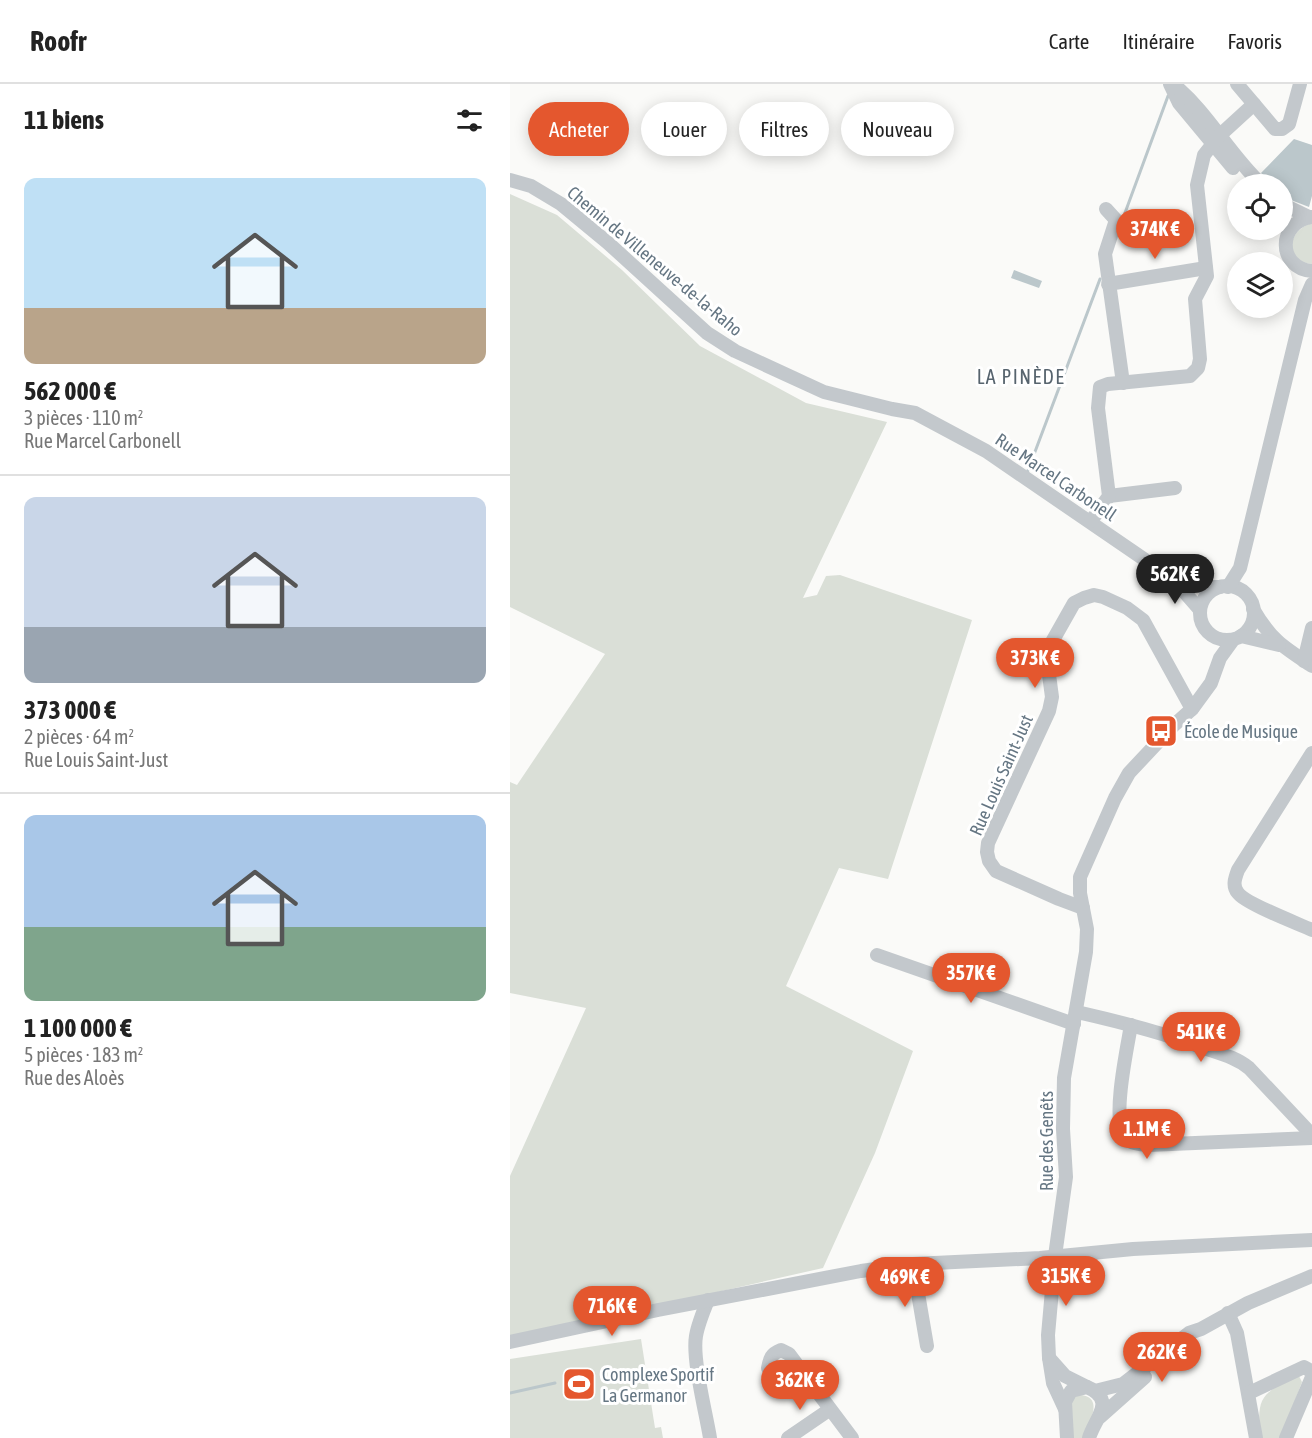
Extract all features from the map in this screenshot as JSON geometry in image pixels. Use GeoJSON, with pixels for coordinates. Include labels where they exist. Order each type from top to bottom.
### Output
{"type":"FeatureCollection","features":[{"type":"Feature","properties":{"kind":"street"},"geometry":{"type":"LineString","coordinates":[[1172,84],[1179,103],[1250,174]]}},
{"type":"Feature","properties":{"kind":"street"},"geometry":{"type":"LineString","coordinates":[[1237,84],[1275,129],[1282,129],[1289,124],[1300,84]]}},
{"type":"Feature","properties":{"kind":"street"},"geometry":{"type":"LineString","coordinates":[[1090,521],[1109,496],[1098,408],[1100,387],[1108,384],[1190,376],[1198,368],[1200,359],[1195,299],[1207,276],[1197,185],[1204,155],[1216,140],[1254,104]]}},
{"type":"Feature","properties":{"kind":"street"},"geometry":{"type":"LineString","coordinates":[[1216,140],[1233,168],[1239,174]]}},
{"type":"Feature","properties":{"kind":"street","name":"Chemin de Villeneuve-de-la-Raho"},"geometry":{"type":"LineString","coordinates":[[510,180],[531,186],[561,204],[607,242],[707,333],[735,351],[824,392],[915,413]]}},
{"type":"Feature","properties":{"kind":"street"},"geometry":{"type":"LineString","coordinates":[[1106,209],[1116,220],[1105,254],[1123,383]]}},
{"type":"Feature","properties":{"kind":"street"},"geometry":{"type":"LineString","coordinates":[[1293,209],[1311,217]]}},
{"type":"Feature","properties":{"kind":"street"},"geometry":{"type":"LineString","coordinates":[[1293,227],[1311,217]]}},
{"type":"Feature","properties":{"kind":"street"},"geometry":{"type":"LineString","coordinates":[[1286,240],[1286,252],[1294,264],[1306,270],[1305,300]]}},
{"type":"Feature","properties":{"kind":"street"},"geometry":{"type":"LineString","coordinates":[[1108,284],[1206,268]]}},
{"type":"Feature","properties":{"kind":"street"},"geometry":{"type":"LineString","coordinates":[[1244,593],[1240,568],[1305,300],[1312,284]]}},
{"type":"Feature","properties":{"kind":"street","name":"Rue Marcel Carbonell"},"geometry":{"type":"LineString","coordinates":[[915,413],[986,451],[1088,522],[1090,521],[1173,579],[1200,610]]}},
{"type":"Feature","properties":{"kind":"street"},"geometry":{"type":"LineString","coordinates":[[1109,496],[1175,488]]}},
{"type":"Feature","properties":{"kind":"street"},"geometry":{"type":"LineString","coordinates":[[1240,568],[1224,587],[1207,596],[1200,610],[1203,625],[1208,632],[1224,640],[1237,638],[1281,646]]}},
{"type":"Feature","properties":{"kind":"street","name":"Rue Marcel Carbonell"},"geometry":{"type":"LineString","coordinates":[[1173,579],[1204,587],[1224,587]]}},
{"type":"Feature","properties":{"kind":"street"},"geometry":{"type":"LineString","coordinates":[[1224,587],[1244,593],[1249,598],[1266,631],[1281,646],[1308,663],[1312,628]]}},
{"type":"Feature","properties":{"kind":"street","name":"Rue Louis Saint-Just"},"geometry":{"type":"LineString","coordinates":[[1083,908],[996,871],[989,861],[987,852],[988,843],[1049,711],[1052,697],[1047,660],[1048,650],[1074,603],[1094,595],[1104,597],[1127,608],[1143,620],[1192,709]]}},
{"type":"Feature","properties":{"kind":"street"},"geometry":{"type":"LineString","coordinates":[[1237,638],[1252,625],[1253,609]]}},
{"type":"Feature","properties":{"kind":"street"},"geometry":{"type":"LineString","coordinates":[[1208,632],[1216,667]]}},
{"type":"Feature","properties":{"kind":"street","name":"Rue des Genêts"},"geometry":{"type":"LineString","coordinates":[[1065,1409],[1053,1383],[1048,1335],[1055,1256],[1066,1177],[1062,1100],[1085,962],[1087,929],[1080,893],[1080,877],[1115,798],[1129,774],[1192,709],[1212,683],[1216,667],[1237,638]]}},
{"type":"Feature","properties":{"kind":"street"},"geometry":{"type":"LineString","coordinates":[[1312,753],[1238,870],[1234,883],[1238,893],[1249,901],[1312,930]]}},
{"type":"Feature","properties":{"kind":"street"},"geometry":{"type":"LineString","coordinates":[[877,955],[1076,1018],[1131,1025],[1241,1061],[1312,1137]]}},
{"type":"Feature","properties":{"kind":"street"},"geometry":{"type":"LineString","coordinates":[[1131,1025],[1121,1088],[1121,1115],[1124,1136],[1133,1143],[1148,1145],[1312,1137]]}},
{"type":"Feature","properties":{"kind":"street"},"geometry":{"type":"LineString","coordinates":[[510,1342],[708,1300],[838,1275],[913,1264],[1312,1240]]}},
{"type":"Feature","properties":{"kind":"street"},"geometry":{"type":"LineString","coordinates":[[913,1264],[927,1346]]}},
{"type":"Feature","properties":{"kind":"street"},"geometry":{"type":"LineString","coordinates":[[1067,1438],[1068,1423],[1065,1409],[1066,1398],[1071,1391],[1123,1384],[1180,1339],[1228,1313],[1312,1275]]}},
{"type":"Feature","properties":{"kind":"street"},"geometry":{"type":"LineString","coordinates":[[708,1300],[701,1314],[695,1336],[695,1352],[710,1438]]}},
{"type":"Feature","properties":{"kind":"street"},"geometry":{"type":"LineString","coordinates":[[1228,1313],[1237,1333],[1256,1438]]}},
{"type":"Feature","properties":{"kind":"street"},"geometry":{"type":"LineString","coordinates":[[1100,1417],[1202,1329]]}},
{"type":"Feature","properties":{"kind":"street"},"geometry":{"type":"LineString","coordinates":[[768,1368],[773,1354],[781,1350],[789,1354],[852,1438]]}},
{"type":"Feature","properties":{"kind":"street"},"geometry":{"type":"LineString","coordinates":[[1049,1358],[1065,1376],[1099,1395],[1103,1405],[1100,1417],[1089,1438]]}},
{"type":"Feature","properties":{"kind":"street"},"geometry":{"type":"LineString","coordinates":[[1249,1393],[1304,1367],[1312,1370],[1312,1377],[1286,1438]]}},
{"type":"Feature","properties":{"kind":"street"},"geometry":{"type":"LineString","coordinates":[[788,1438],[829,1410]]}},
{"type":"Feature","properties":{"kind":"shaded area"},"geometry":{"type":"Polygon","coordinates":[[[1294,139],[1312,145],[1312,196],[1309,207],[1293,201],[1293,174],[1261,173],[1294,139]]]}},
{"type":"Feature","properties":{"kind":"shaded area"},"geometry":{"type":"Polygon","coordinates":[[[510,194],[557,215],[622,270],[700,346],[806,403],[887,422],[803,598],[817,595],[826,576],[840,575],[972,620],[888,879],[839,868],[786,986],[913,1051],[875,1153],[823,1268],[510,1339],[510,1176],[586,1008],[510,993],[510,782],[517,785],[605,654],[510,607],[510,194]]]}},
{"type":"Feature","properties":{"kind":"shaded area"},"geometry":{"type":"Polygon","coordinates":[[[1312,223],[1312,264],[1303,262],[1293,252],[1293,239],[1303,227],[1312,223]]]}},
{"type":"Feature","properties":{"kind":"shaded area"},"geometry":{"type":"Polygon","coordinates":[[[1014,270],[1042,281],[1039,288],[1011,278],[1014,270]]]}},
{"type":"Feature","properties":{"kind":"shaded area","name":"Complexe Sportif La Germanor"},"geometry":{"type":"Polygon","coordinates":[[[641,1339],[655,1428],[661,1427],[663,1438],[510,1438],[510,1359],[641,1339]]]}},
{"type":"Feature","properties":{"kind":"shaded area"},"geometry":{"type":"Polygon","coordinates":[[[1299,1376],[1302,1382],[1281,1438],[1261,1438],[1259,1413],[1264,1397],[1277,1387],[1299,1376]]]}},
{"type":"Feature","properties":{"kind":"shaded area"},"geometry":{"type":"Polygon","coordinates":[[[1078,1395],[1086,1396],[1091,1400],[1093,1411],[1083,1438],[1071,1438],[1073,1428],[1071,1400],[1078,1395]]]}},
{"type":"Feature","properties":{"kind":"waterway"},"geometry":{"type":"LineString","coordinates":[[1122,221],[1168,96]]}},
{"type":"Feature","properties":{"kind":"waterway"},"geometry":{"type":"LineString","coordinates":[[1027,473],[1100,279]]}},
{"type":"Feature","properties":{"kind":"waterway"},"geometry":{"type":"LineString","coordinates":[[510,1393],[555,1383]]}},
{"type":"Feature","properties":{"kind":"place","name":"École de Musique"},"geometry":{"type":"Point","coordinates":[1161,731]}},
{"type":"Feature","properties":{"kind":"place","name":"Complexe Sportif La Germanor"},"geometry":{"type":"Point","coordinates":[579,1384]}},
{"type":"Feature","properties":{"kind":"district","name":"LA PINÈDE"},"geometry":{"type":"Point","coordinates":[1021,376]}}]}
